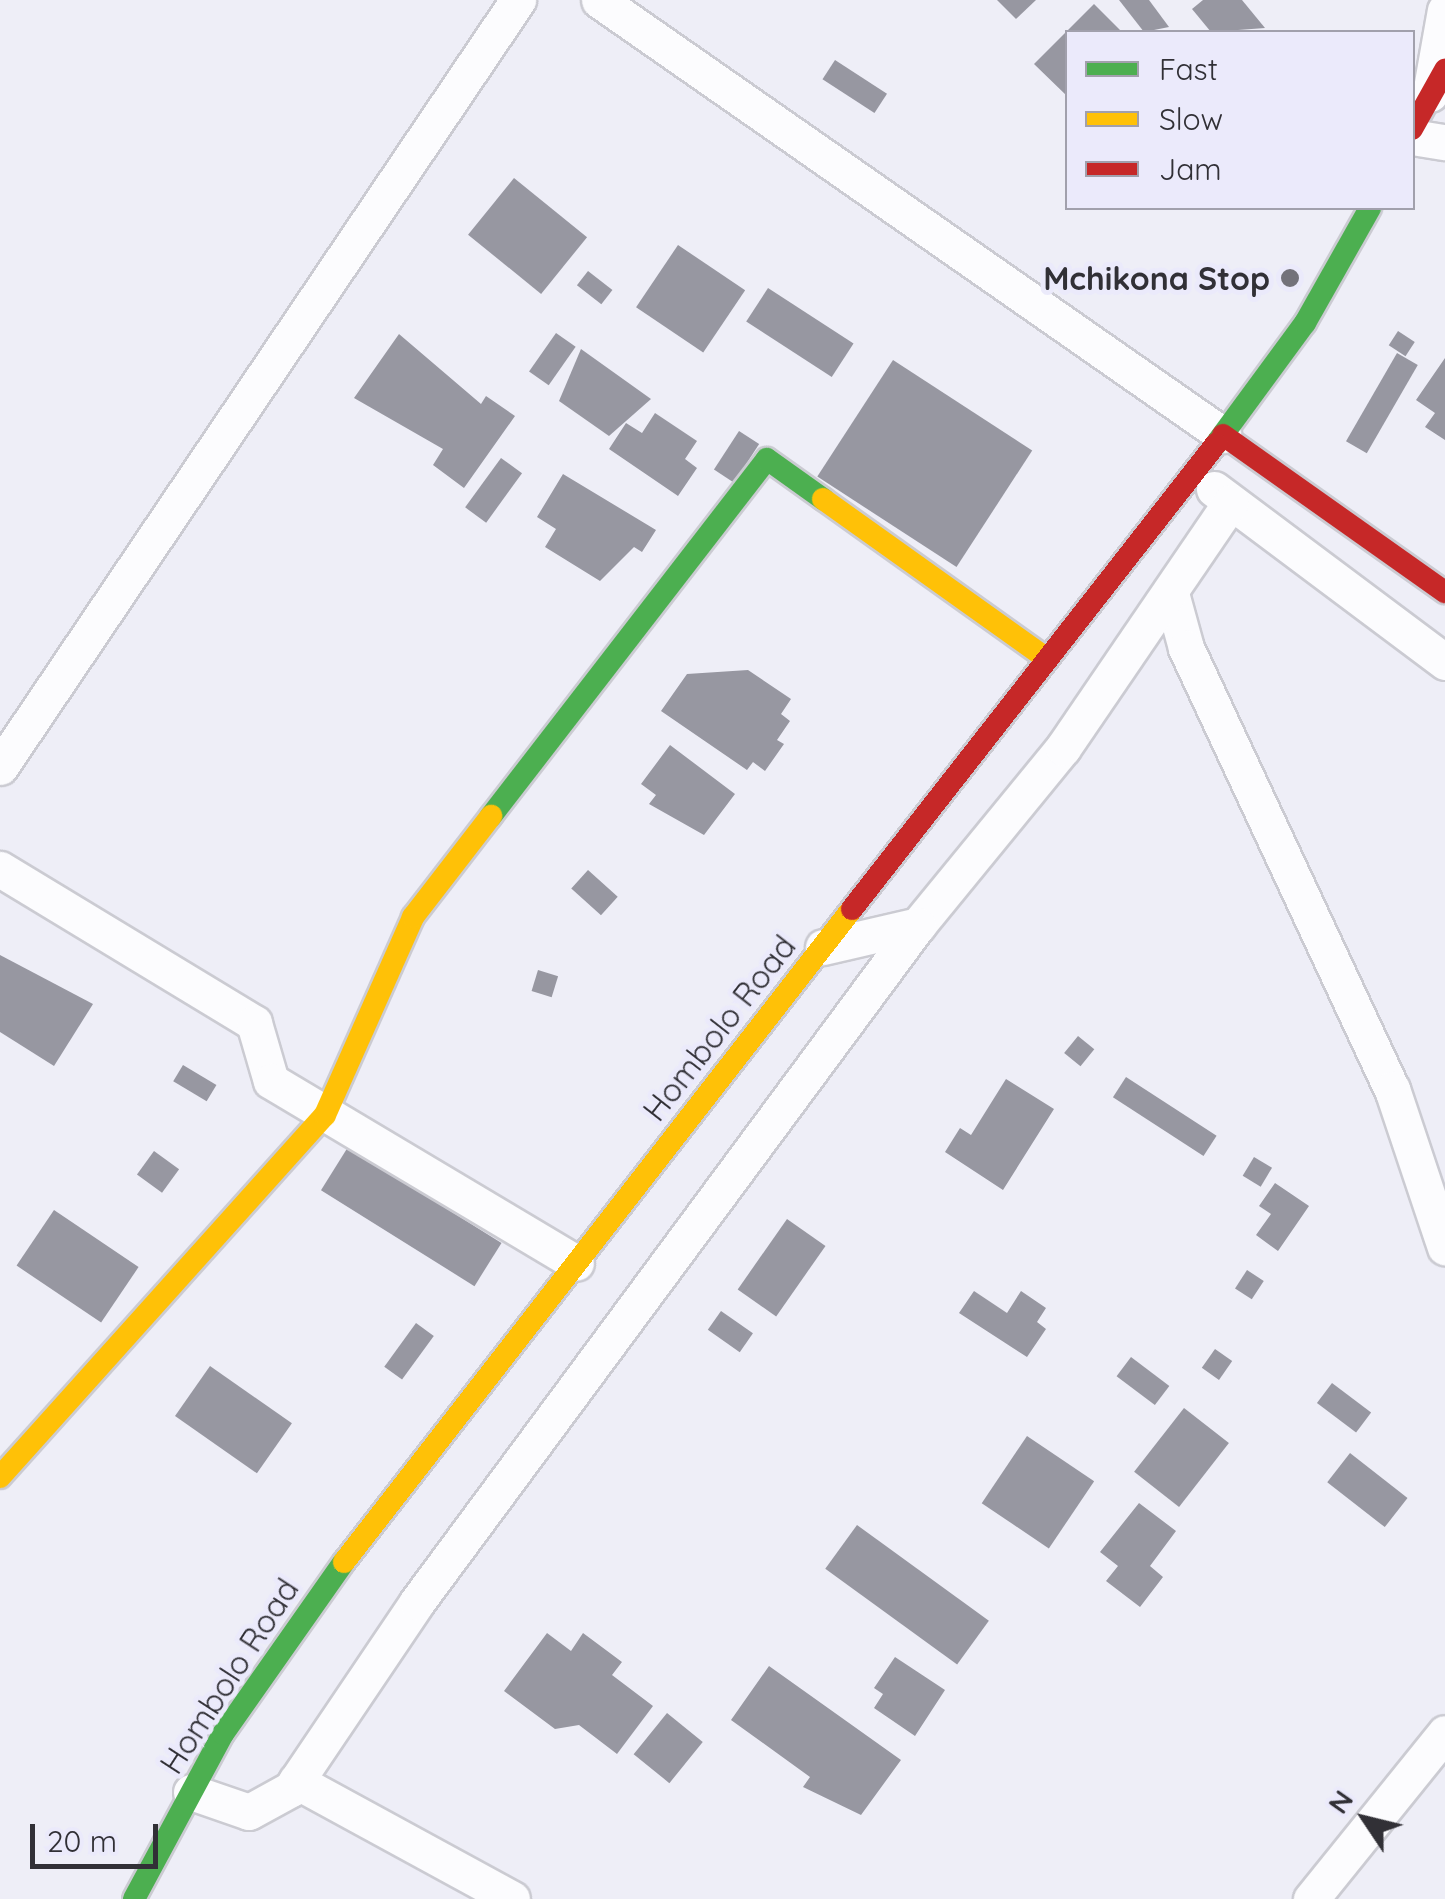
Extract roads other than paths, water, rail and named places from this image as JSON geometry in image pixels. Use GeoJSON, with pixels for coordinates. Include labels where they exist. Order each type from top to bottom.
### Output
{"type":"FeatureCollection","features":[{"type":"Feature","properties":{"kind":"street"},"geometry":{"type":"LineString","coordinates":[[0,767],[518,0]]}},
{"type":"Feature","properties":{"kind":"street"},"geometry":{"type":"LineString","coordinates":[[599,0],[1445,592]]}},
{"type":"Feature","properties":{"kind":"street"},"geometry":{"type":"LineString","coordinates":[[1429,99],[1445,10]]}},
{"type":"Feature","properties":{"kind":"street"},"geometry":{"type":"LineString","coordinates":[[1415,137],[1445,142]]}},
{"type":"Feature","properties":{"kind":"street","name":"Hombolo Road"},"geometry":{"type":"LineString","coordinates":[[134,1899],[192,1792],[363,1535],[1224,435],[1305,324],[1369,210]]}},
{"type":"Feature","properties":{"kind":"street"},"geometry":{"type":"LineString","coordinates":[[0,1477],[325,1116],[413,917],[768,459],[1047,660]]}},
{"type":"Feature","properties":{"kind":"street"},"geometry":{"type":"LineString","coordinates":[[1194,472],[1445,662]]}},
{"type":"Feature","properties":{"kind":"street"},"geometry":{"type":"LineString","coordinates":[[192,1792],[249,1812],[296,1781],[417,1602],[918,925],[1063,748],[1230,502]]}},
{"type":"Feature","properties":{"kind":"street"},"geometry":{"type":"LineString","coordinates":[[1171,593],[1186,648],[1392,1089],[1445,1247]]}},
{"type":"Feature","properties":{"kind":"street"},"geometry":{"type":"LineString","coordinates":[[0,869],[254,1023],[270,1081],[576,1263]]}},
{"type":"Feature","properties":{"kind":"street"},"geometry":{"type":"LineString","coordinates":[[824,947],[918,925]]}},
{"type":"Feature","properties":{"kind":"street"},"geometry":{"type":"LineString","coordinates":[[1311,1899],[1445,1733]]}},
{"type":"Feature","properties":{"kind":"street"},"geometry":{"type":"LineString","coordinates":[[296,1781],[512,1899]]}},
{"type":"Feature","properties":{"kind":"place","name":"Mchikona Stop"},"geometry":{"type":"Point","coordinates":[1290,278]}}]}
